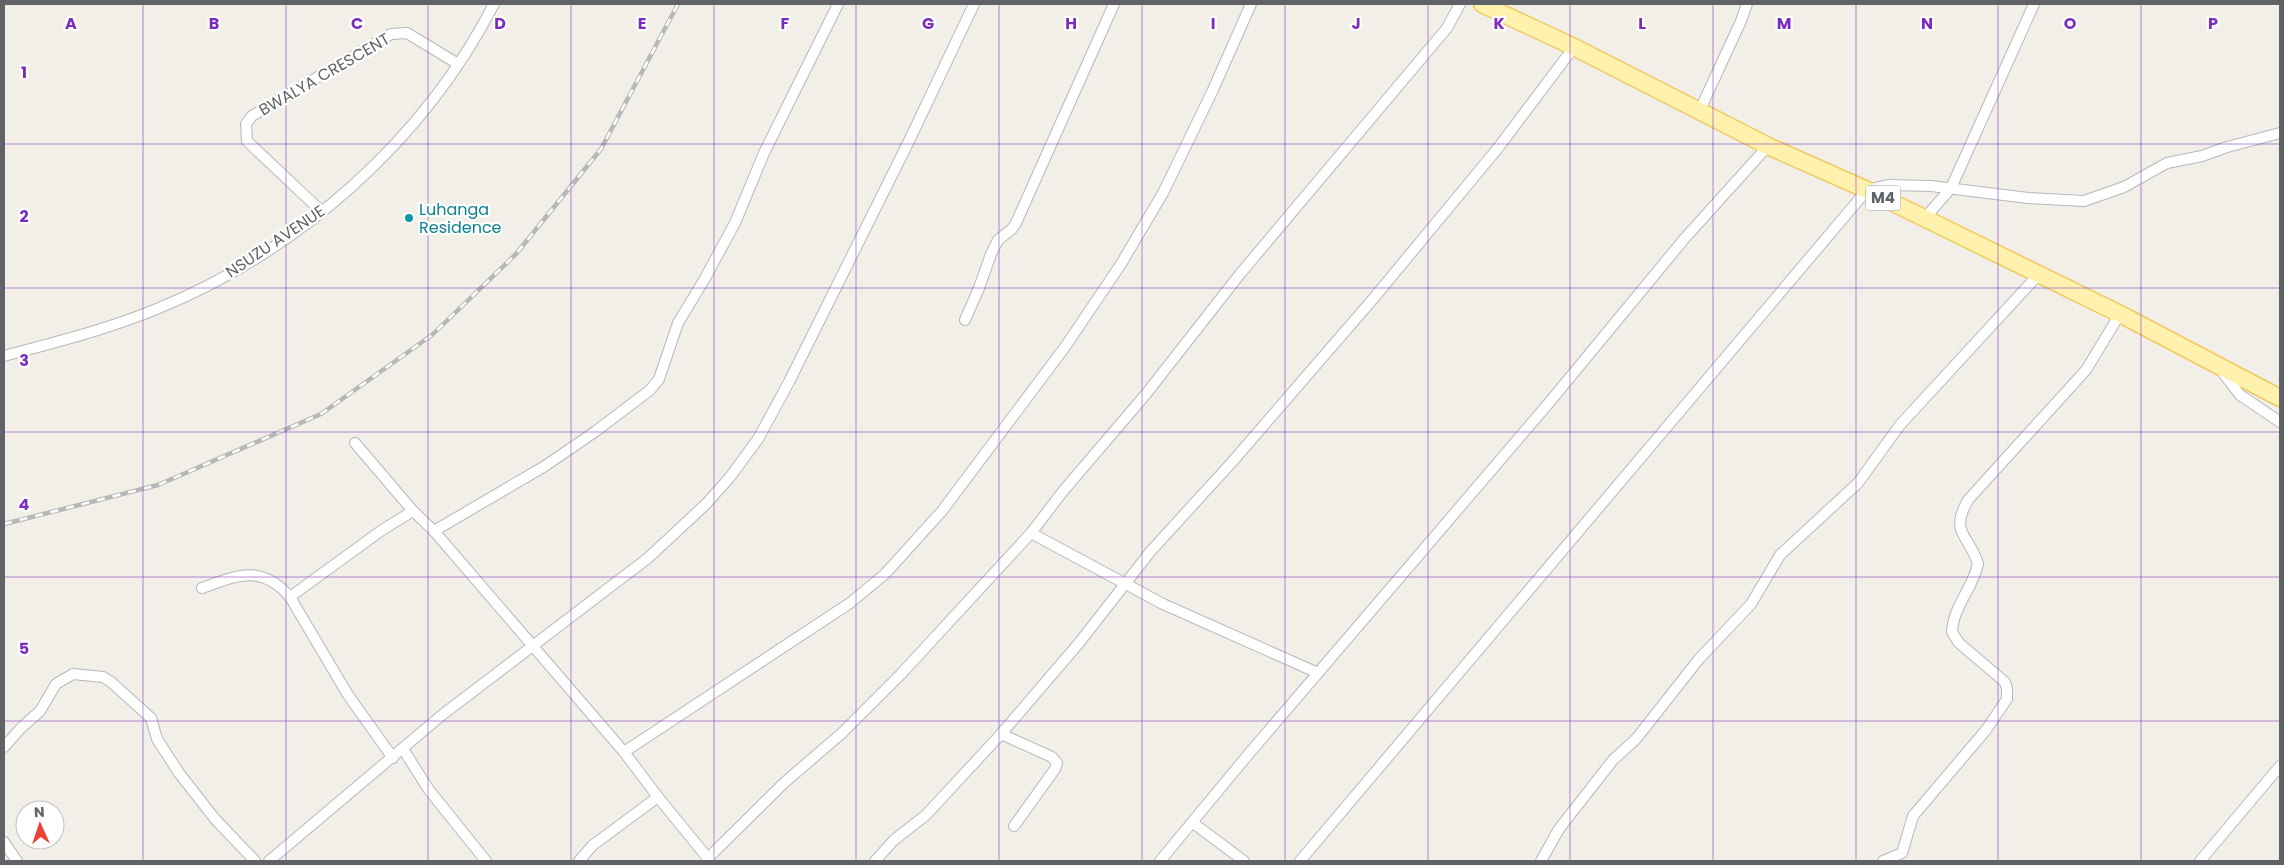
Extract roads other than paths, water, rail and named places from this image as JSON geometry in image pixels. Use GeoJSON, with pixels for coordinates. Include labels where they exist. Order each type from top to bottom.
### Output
{"type":"FeatureCollection","features":[{"type":"Feature","properties":{"kind":"main road","name":"M4"},"geometry":{"type":"LineString","coordinates":[[1482,4],[1574,47],[1768,146],[1867,190],[2120,314],[2280,398]]}},
{"type":"Feature","properties":{"kind":"street","name":"NSUZU AVENUE"},"geometry":{"type":"LineString","coordinates":[[4,356],[119,324],[160,308],[244,265],[322,212],[396,142],[431,104],[458,64],[494,4]]}},
{"type":"Feature","properties":{"kind":"street"},"geometry":{"type":"LineString","coordinates":[[434,532],[545,466],[596,431],[650,390],[659,379],[678,323],[735,223],[764,153],[838,4]]}},
{"type":"Feature","properties":{"kind":"street"},"geometry":{"type":"LineString","coordinates":[[269,861],[442,716],[648,558],[706,504],[758,440],[789,382],[909,141],[974,4]]}},
{"type":"Feature","properties":{"kind":"street"},"geometry":{"type":"LineString","coordinates":[[965,320],[980,288],[991,254],[998,240],[1012,229],[1016,223],[1114,4]]}},
{"type":"Feature","properties":{"kind":"street"},"geometry":{"type":"LineString","coordinates":[[624,752],[850,604],[885,574],[942,511],[1064,347],[1125,256],[1163,193],[1212,92],[1251,4]]}},
{"type":"Feature","properties":{"kind":"street"},"geometry":{"type":"LineString","coordinates":[[355,443],[412,511],[434,532],[624,752],[658,798],[709,860],[785,782],[842,733],[901,674],[1031,534],[1064,490],[1146,394],[1240,274],[1447,28],[1460,4]]}},
{"type":"Feature","properties":{"kind":"street"},"geometry":{"type":"LineString","coordinates":[[1700,112],[1747,4]]}},
{"type":"Feature","properties":{"kind":"street"},"geometry":{"type":"LineString","coordinates":[[1925,218],[1951,188],[2034,4]]}},
{"type":"Feature","properties":{"kind":"street","name":"BWALYA CRESCENT"},"geometry":{"type":"LineString","coordinates":[[322,212],[247,141],[246,124],[252,116],[372,44],[398,32],[406,33],[458,64]]}},
{"type":"Feature","properties":{"kind":"street"},"geometry":{"type":"LineString","coordinates":[[875,861],[894,840],[926,815],[1001,734],[1079,643],[1150,552],[1233,461],[1373,299],[1498,148],[1574,47]]}},
{"type":"Feature","properties":{"kind":"street"},"geometry":{"type":"LineString","coordinates":[[1300,861],[1867,190],[1888,184],[1951,188],[2028,198],[2084,201],[2124,187],[2167,163],[2202,156],[2226,147],[2280,134]]}},
{"type":"Feature","properties":{"kind":"street"},"geometry":{"type":"LineString","coordinates":[[1160,861],[1548,404],[1685,238],[1768,146]]}},
{"type":"Feature","properties":{"kind":"street"},"geometry":{"type":"LineString","coordinates":[[1541,861],[1559,829],[1613,760],[1636,740],[1699,659],[1751,604],[1780,555],[1858,483],[1900,425],[2038,275]]}},
{"type":"Feature","properties":{"kind":"street"},"geometry":{"type":"LineString","coordinates":[[1883,861],[1902,852],[1913,816],[1986,730],[2006,699],[2007,689],[2005,682],[1958,642],[1952,632],[1955,616],[1976,573],[1978,564],[1960,529],[1961,512],[1968,500],[2086,370],[2120,314]]}},
{"type":"Feature","properties":{"kind":"street"},"geometry":{"type":"LineString","coordinates":[[2214,362],[2240,395],[2280,422]]}},
{"type":"Feature","properties":{"kind":"street"},"geometry":{"type":"LineString","coordinates":[[290,597],[382,530],[412,511]]}},
{"type":"Feature","properties":{"kind":"street"},"geometry":{"type":"LineString","coordinates":[[1031,534],[1179,612],[1318,673]]}},
{"type":"Feature","properties":{"kind":"street"},"geometry":{"type":"LineString","coordinates":[[202,588],[239,575],[257,574],[280,584],[290,597],[348,695],[393,758]]}},
{"type":"Feature","properties":{"kind":"street"},"geometry":{"type":"LineString","coordinates":[[4,747],[40,711],[56,684],[73,674],[103,677],[151,718],[157,739],[179,773],[215,819],[255,861]]}},
{"type":"Feature","properties":{"kind":"street"},"geometry":{"type":"LineString","coordinates":[[1001,734],[1052,757],[1057,763],[1055,769],[1014,826]]}},
{"type":"Feature","properties":{"kind":"street"},"geometry":{"type":"LineString","coordinates":[[402,749],[429,790],[486,861]]}},
{"type":"Feature","properties":{"kind":"street"},"geometry":{"type":"LineString","coordinates":[[2200,861],[2280,766]]}},
{"type":"Feature","properties":{"kind":"street"},"geometry":{"type":"LineString","coordinates":[[579,861],[593,845],[658,798]]}},
{"type":"Feature","properties":{"kind":"street"},"geometry":{"type":"LineString","coordinates":[[1193,823],[1244,861]]}},
{"type":"Feature","properties":{"kind":"street"},"geometry":{"type":"LineString","coordinates":[[4,842],[17,861]]}},
{"type":"Feature","properties":{"kind":"railway"},"geometry":{"type":"LineString","coordinates":[[4,524],[158,485],[321,414],[432,335],[516,254],[601,149],[678,4]]}},
{"type":"Feature","properties":{"kind":"place","name":"Luhanga Residence"},"geometry":{"type":"Point","coordinates":[409,218]}}]}
